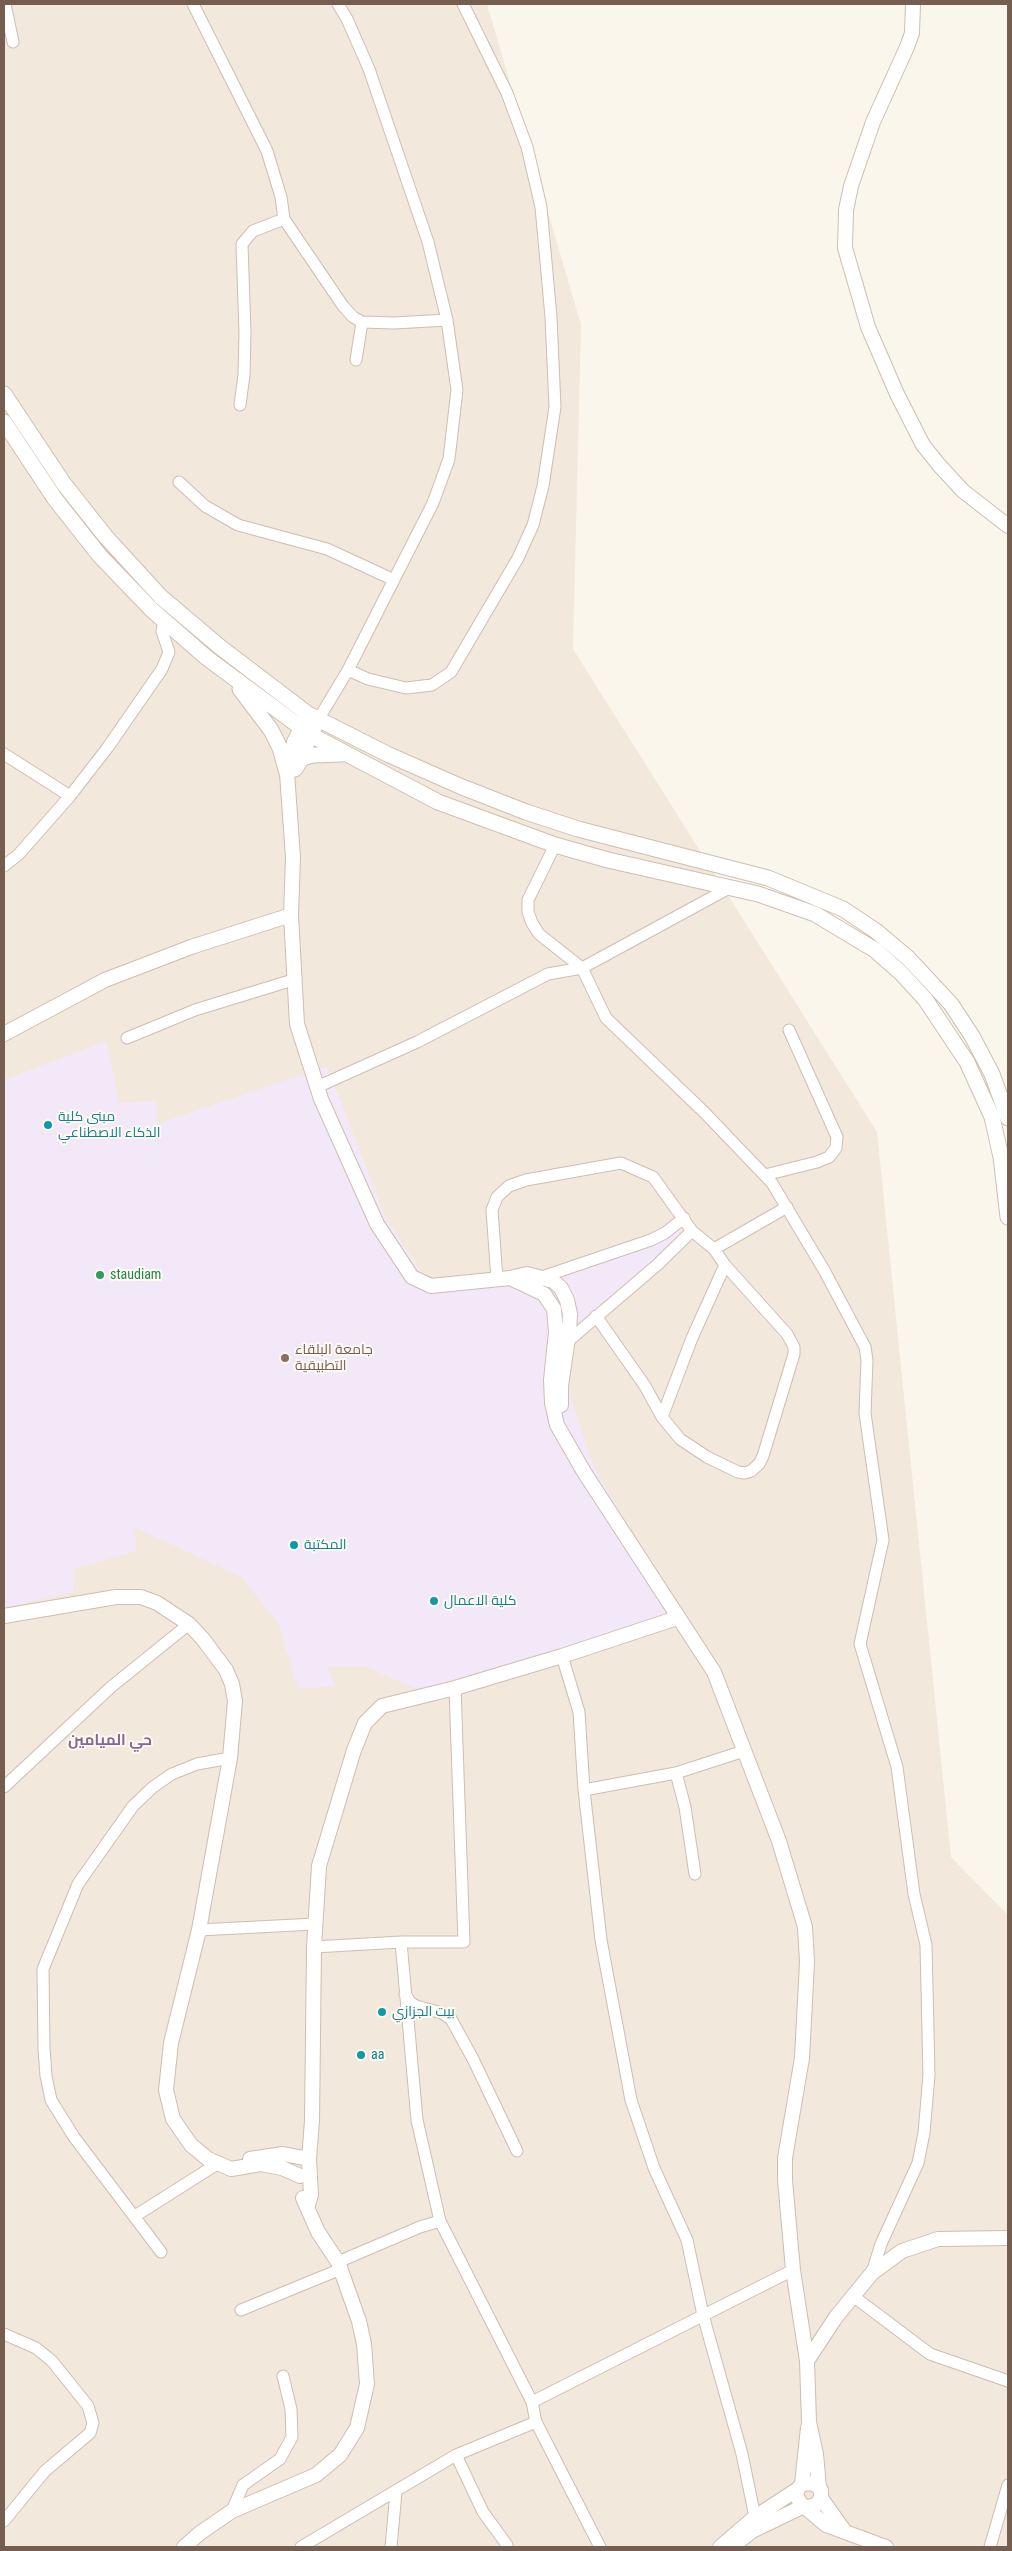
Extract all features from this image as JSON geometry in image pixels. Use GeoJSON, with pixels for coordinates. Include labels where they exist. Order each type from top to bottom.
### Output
{"type":"FeatureCollection","features":[{"type":"Feature","properties":{"kind":"main road"},"geometry":{"type":"LineString","coordinates":[[4,394],[64,484],[106,538],[161,597],[220,647],[313,717],[462,787],[526,812],[578,829],[768,878],[843,909],[876,931],[908,958],[951,1004],[986,1061],[1008,1118]]}},
{"type":"Feature","properties":{"kind":"main road"},"geometry":{"type":"LineString","coordinates":[[4,422],[55,499],[100,556],[164,620],[226,672],[306,731],[438,802],[555,845],[608,860],[758,894],[815,914],[875,950],[900,972],[925,1000],[967,1062],[992,1117],[1001,1157],[1008,1217]]}},
{"type":"Feature","properties":{"kind":"main road"},"geometry":{"type":"LineString","coordinates":[[226,672],[270,730],[291,771],[302,758],[313,755],[346,754]]}},
{"type":"Feature","properties":{"kind":"street"},"geometry":{"type":"LineString","coordinates":[[5,4],[13,42]]}},
{"type":"Feature","properties":{"kind":"street"},"geometry":{"type":"LineString","coordinates":[[193,4],[267,151],[281,197],[284,219],[343,306],[353,317],[362,322],[394,323],[447,320]]}},
{"type":"Feature","properties":{"kind":"street"},"geometry":{"type":"LineString","coordinates":[[338,4],[369,69],[408,177],[428,242],[447,320],[457,390],[455,422],[449,459],[433,503],[392,579],[348,670],[313,717],[290,754],[291,771],[288,792],[293,857],[291,915],[297,1024],[317,1087],[377,1224],[412,1277],[431,1286],[503,1279],[527,1274],[553,1281],[567,1300],[570,1314],[561,1386],[564,1435]]}},
{"type":"Feature","properties":{"kind":"street"},"geometry":{"type":"LineString","coordinates":[[348,670],[368,680],[406,688],[432,685],[451,672],[518,558],[533,525],[543,486],[555,399],[551,317],[541,207],[527,147],[511,102],[496,66],[463,4]]}},
{"type":"Feature","properties":{"kind":"street"},"geometry":{"type":"LineString","coordinates":[[914,4],[912,33],[873,122],[851,186],[846,210],[845,248],[868,327],[897,394],[923,444],[939,465],[964,491],[1008,526]]}},
{"type":"Feature","properties":{"kind":"street"},"geometry":{"type":"LineString","coordinates":[[240,405],[246,333],[242,244],[253,231],[270,222],[284,219]]}},
{"type":"Feature","properties":{"kind":"street"},"geometry":{"type":"LineString","coordinates":[[356,360],[362,322]]}},
{"type":"Feature","properties":{"kind":"street"},"geometry":{"type":"LineString","coordinates":[[179,482],[205,506],[238,525],[327,549],[392,579]]}},
{"type":"Feature","properties":{"kind":"street"},"geometry":{"type":"LineString","coordinates":[[4,866],[19,854],[70,796],[108,747],[165,664],[169,648],[162,631],[164,620]]}},
{"type":"Feature","properties":{"kind":"street"},"geometry":{"type":"LineString","coordinates":[[4,754],[70,796]]}},
{"type":"Feature","properties":{"kind":"street"},"geometry":{"type":"LineString","coordinates":[[555,845],[534,883],[528,900],[528,912],[539,934],[582,968],[606,1018],[765,1174],[824,1270],[865,1347],[867,1360],[865,1413],[883,1540],[860,1644],[897,1767],[914,1894],[926,1946],[929,2075],[924,2133],[918,2163],[881,2244],[872,2273]]}},
{"type":"Feature","properties":{"kind":"street"},"geometry":{"type":"LineString","coordinates":[[317,1087],[417,1042],[548,974],[582,968],[731,887]]}},
{"type":"Feature","properties":{"kind":"street"},"geometry":{"type":"LineString","coordinates":[[4,1034],[105,980],[191,947],[291,915]]}},
{"type":"Feature","properties":{"kind":"street"},"geometry":{"type":"LineString","coordinates":[[127,1038],[195,1010],[296,979]]}},
{"type":"Feature","properties":{"kind":"street"},"geometry":{"type":"LineString","coordinates":[[765,1174],[817,1162],[829,1156],[836,1148],[837,1137],[789,1030]]}},
{"type":"Feature","properties":{"kind":"street"},"geometry":{"type":"LineString","coordinates":[[503,1279],[492,1210],[497,1198],[509,1186],[526,1180],[621,1162],[652,1177],[692,1231],[714,1249],[725,1265],[787,1334],[794,1347],[794,1354],[762,1460],[751,1471],[738,1472],[707,1457],[680,1439],[662,1417],[645,1386],[596,1316]]}},
{"type":"Feature","properties":{"kind":"street"},"geometry":{"type":"LineString","coordinates":[[714,1249],[787,1207]]}},
{"type":"Feature","properties":{"kind":"street"},"geometry":{"type":"LineString","coordinates":[[542,1277],[651,1240],[665,1233],[684,1218]]}},
{"type":"Feature","properties":{"kind":"street"},"geometry":{"type":"LineString","coordinates":[[567,1342],[692,1231]]}},
{"type":"Feature","properties":{"kind":"street"},"geometry":{"type":"LineString","coordinates":[[662,1417],[692,1338],[725,1265]]}},
{"type":"Feature","properties":{"kind":"street"},"geometry":{"type":"LineString","coordinates":[[503,1279],[544,1294],[554,1309],[556,1332],[551,1380],[552,1403],[557,1425],[584,1472],[677,1618],[714,1672],[791,1875],[796,1901],[805,1927],[807,1962],[802,2058],[785,2158],[793,2270],[807,2361],[809,2422],[816,2454],[820,2492],[816,2505],[805,2506],[752,2532],[732,2547]]}},
{"type":"Feature","properties":{"kind":"street"},"geometry":{"type":"LineString","coordinates":[[4,1616],[128,1596],[141,1597],[157,1603],[189,1624],[214,1654],[232,1684],[235,1701],[230,1758],[199,1930],[171,2043],[166,2090],[173,2119],[201,2153],[222,2166],[234,2169],[268,2165],[300,2176]]}},
{"type":"Feature","properties":{"kind":"street"},"geometry":{"type":"LineString","coordinates":[[184,2547],[200,2533],[232,2511],[316,2475],[340,2455],[357,2428],[364,2398],[367,2367],[359,2321],[339,2266],[318,2232],[302,2194],[300,2176],[312,2121],[314,1947],[319,1866],[354,1750],[365,1723],[382,1706],[455,1688],[562,1656],[677,1618]]}},
{"type":"Feature","properties":{"kind":"street"},"geometry":{"type":"LineString","coordinates":[[4,1787],[111,1688],[189,1624]]}},
{"type":"Feature","properties":{"kind":"street"},"geometry":{"type":"LineString","coordinates":[[562,1656],[579,1712],[584,1790],[601,1940],[631,2100],[654,2168],[688,2240],[703,2315],[742,2454],[755,2517]]}},
{"type":"Feature","properties":{"kind":"street"},"geometry":{"type":"LineString","coordinates":[[314,1947],[401,1942],[464,1942],[455,1688]]}},
{"type":"Feature","properties":{"kind":"street"},"geometry":{"type":"LineString","coordinates":[[584,1790],[676,1773],[744,1751]]}},
{"type":"Feature","properties":{"kind":"street"},"geometry":{"type":"LineString","coordinates":[[161,2252],[136,2216],[74,2137],[52,2100],[46,2076],[44,2048],[43,1970],[78,1884],[133,1806],[153,1787],[172,1774],[197,1764],[230,1758]]}},
{"type":"Feature","properties":{"kind":"street"},"geometry":{"type":"LineString","coordinates":[[676,1773],[685,1807],[695,1874]]}},
{"type":"Feature","properties":{"kind":"street"},"geometry":{"type":"LineString","coordinates":[[199,1930],[315,1924]]}},
{"type":"Feature","properties":{"kind":"street"},"geometry":{"type":"LineString","coordinates":[[401,1942],[418,2120],[440,2221],[532,2402],[536,2422],[600,2547]]}},
{"type":"Feature","properties":{"kind":"street"},"geometry":{"type":"LineString","coordinates":[[405,1994],[410,2002],[416,2006],[442,2013],[451,2019],[474,2059],[517,2151]]}},
{"type":"Feature","properties":{"kind":"street"},"geometry":{"type":"LineString","coordinates":[[136,2216],[222,2166],[274,2154],[304,2158]]}},
{"type":"Feature","properties":{"kind":"street"},"geometry":{"type":"LineString","coordinates":[[304,2158],[311,2195],[308,2205]]}},
{"type":"Feature","properties":{"kind":"street"},"geometry":{"type":"LineString","coordinates":[[241,2310],[420,2227],[440,2221]]}},
{"type":"Feature","properties":{"kind":"street"},"geometry":{"type":"LineString","coordinates":[[807,2361],[853,2296],[872,2273],[902,2251],[938,2239],[1008,2238]]}},
{"type":"Feature","properties":{"kind":"street"},"geometry":{"type":"LineString","coordinates":[[532,2402],[793,2270]]}},
{"type":"Feature","properties":{"kind":"street"},"geometry":{"type":"LineString","coordinates":[[853,2296],[930,2354],[1008,2381]]}},
{"type":"Feature","properties":{"kind":"street"},"geometry":{"type":"LineString","coordinates":[[4,2334],[36,2348],[52,2361],[88,2406],[93,2423],[90,2433],[45,2471],[4,2521]]}},
{"type":"Feature","properties":{"kind":"street"},"geometry":{"type":"LineString","coordinates":[[232,2511],[243,2485],[280,2458],[292,2437],[291,2409],[283,2376]]}},
{"type":"Feature","properties":{"kind":"street"},"geometry":{"type":"LineString","coordinates":[[301,2547],[456,2455],[536,2422]]}},
{"type":"Feature","properties":{"kind":"street"},"geometry":{"type":"LineString","coordinates":[[809,2422],[797,2499],[826,2525],[886,2547]]}},
{"type":"Feature","properties":{"kind":"street"},"geometry":{"type":"LineString","coordinates":[[456,2455],[483,2512],[507,2545]]}},
{"type":"Feature","properties":{"kind":"street"},"geometry":{"type":"LineString","coordinates":[[720,2547],[755,2517],[808,2482],[820,2492],[843,2530]]}},
{"type":"Feature","properties":{"kind":"street"},"geometry":{"type":"LineString","coordinates":[[990,2547],[1006,2503],[1008,2485]]}},
{"type":"Feature","properties":{"kind":"street"},"geometry":{"type":"LineString","coordinates":[[392,2547],[396,2492]]}},
{"type":"Feature","properties":{"kind":"shaded area"},"geometry":{"type":"Polygon","coordinates":[[[4,4],[487,4],[581,325],[573,649],[877,1132],[951,1857],[1008,1915],[1008,2547],[4,2547],[4,4]]]}},
{"type":"Feature","properties":{"kind":"shaded area","name":"جامعة البلقاء التطبيقية"},"geometry":{"type":"Polygon","coordinates":[[[106,1041],[119,1103],[155,1101],[157,1124],[327,1066],[385,1216],[422,1273],[438,1288],[483,1288],[490,1279],[511,1279],[559,1267],[625,1241],[685,1225],[672,1251],[626,1288],[599,1303],[595,1316],[570,1340],[564,1377],[592,1462],[676,1611],[591,1646],[424,1692],[364,1666],[327,1667],[335,1686],[298,1689],[278,1623],[241,1577],[134,1527],[137,1551],[74,1569],[73,1592],[4,1608],[4,1080],[106,1041]]]}},
{"type":"Feature","properties":{"kind":"place","name":"مبنى كلية الذكاء الاصطناعي"},"geometry":{"type":"Point","coordinates":[48,1125]}},
{"type":"Feature","properties":{"kind":"place","name":"staudiam"},"geometry":{"type":"Point","coordinates":[100,1275]}},
{"type":"Feature","properties":{"kind":"place","name":"جامعة البلقاء التطبيقية"},"geometry":{"type":"Point","coordinates":[285,1358]}},
{"type":"Feature","properties":{"kind":"place","name":"المكتبة"},"geometry":{"type":"Point","coordinates":[294,1545]}},
{"type":"Feature","properties":{"kind":"place","name":"كلية الاعمال"},"geometry":{"type":"Point","coordinates":[434,1601]}},
{"type":"Feature","properties":{"kind":"place","name":"بيت الجزازي"},"geometry":{"type":"Point","coordinates":[382,2012]}},
{"type":"Feature","properties":{"kind":"place","name":"aa"},"geometry":{"type":"Point","coordinates":[361,2055]}},
{"type":"Feature","properties":{"kind":"district","name":"حي الميامين"},"geometry":{"type":"Point","coordinates":[110,1741]}}]}
